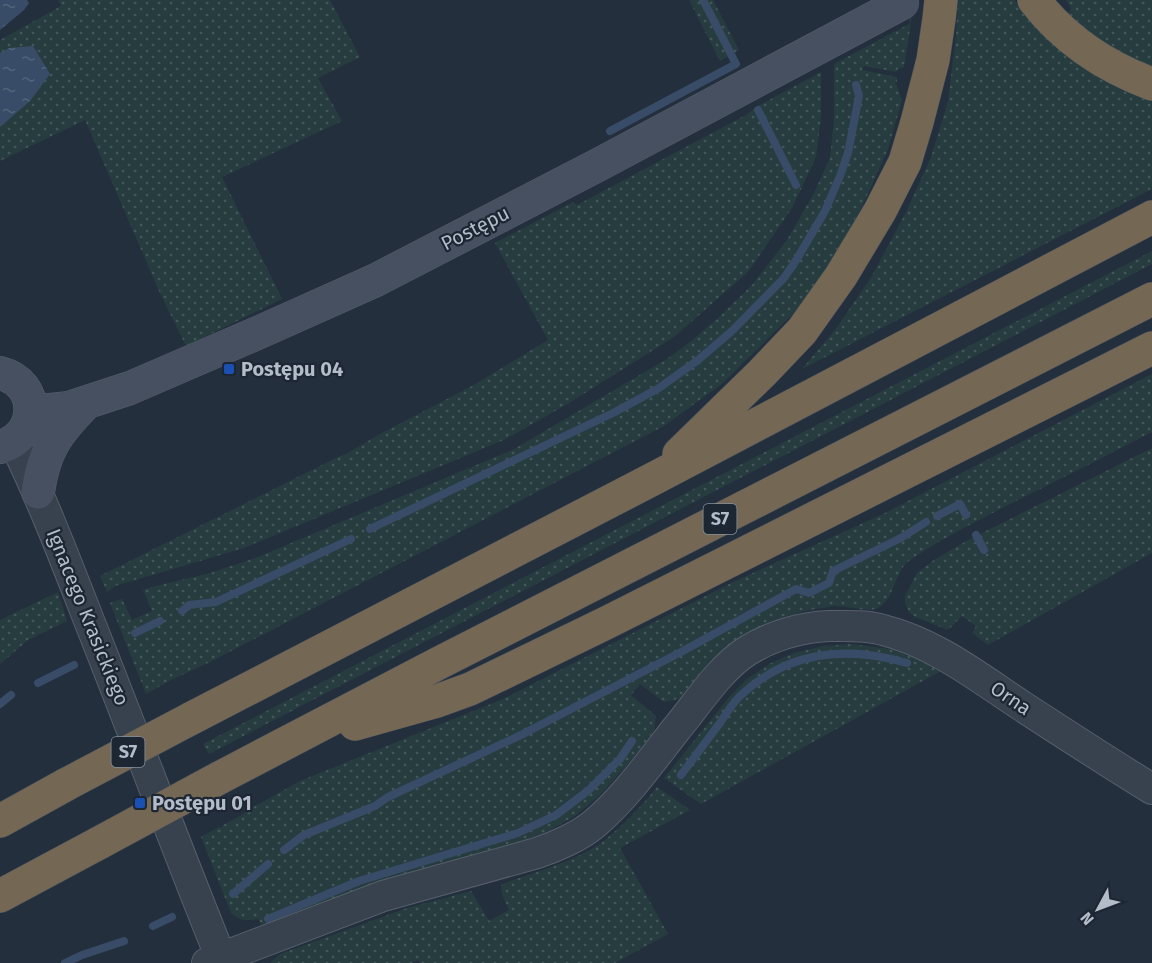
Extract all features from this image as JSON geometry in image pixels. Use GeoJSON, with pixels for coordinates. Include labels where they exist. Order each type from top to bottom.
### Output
{"type":"FeatureCollection","features":[{"type":"Feature","properties":{"kind":"highway"},"geometry":{"type":"LineString","coordinates":[[651,480],[802,332],[841,276],[880,211],[905,162],[925,95],[941,0]]}},
{"type":"Feature","properties":{"kind":"highway"},"geometry":{"type":"LineString","coordinates":[[1034,0],[1065,34],[1088,52],[1131,77],[1152,84]]}},
{"type":"Feature","properties":{"kind":"highway","name":"S7"},"geometry":{"type":"LineString","coordinates":[[0,821],[190,719],[1152,217]]}},
{"type":"Feature","properties":{"kind":"highway","name":"S7"},"geometry":{"type":"LineString","coordinates":[[0,896],[439,663],[1152,299]]}},
{"type":"Feature","properties":{"kind":"highway"},"geometry":{"type":"LineString","coordinates":[[290,742],[437,701],[470,689],[1152,348]]}},
{"type":"Feature","properties":{"kind":"street","name":"Postępu"},"geometry":{"type":"LineString","coordinates":[[31,412],[85,404],[162,375],[376,280],[902,3]]}},
{"type":"Feature","properties":{"kind":"street"},"geometry":{"type":"LineString","coordinates":[[0,373],[11,377],[24,388],[28,395],[31,412],[23,433],[7,444]]}},
{"type":"Feature","properties":{"kind":"street"},"geometry":{"type":"LineString","coordinates":[[38,492],[40,477],[51,444],[62,428],[85,404]]}},
{"type":"Feature","properties":{"kind":"street","name":"Ignacego Krasickiego"},"geometry":{"type":"LineString","coordinates":[[7,444],[38,492],[123,706],[217,961]]}},
{"type":"Feature","properties":{"kind":"street","name":"Orna"},"geometry":{"type":"LineString","coordinates":[[217,961],[383,896],[552,848],[592,826],[643,773],[730,665],[762,643],[809,628],[860,626],[882,629],[917,641],[967,668],[1152,789]]}},
{"type":"Feature","properties":{"kind":"green space"},"geometry":{"type":"Polygon","coordinates":[[[58,0],[330,0],[360,57],[318,78],[342,121],[222,177],[282,299],[186,346],[159,291],[85,120],[0,161],[0,40],[61,6],[58,0]]]}},
{"type":"Feature","properties":{"kind":"green space"},"geometry":{"type":"Polygon","coordinates":[[[689,0],[713,0],[739,50],[720,61],[689,0]]]}},
{"type":"Feature","properties":{"kind":"green space"},"geometry":{"type":"Polygon","coordinates":[[[912,0],[911,23],[909,18],[912,0]]]}},
{"type":"Feature","properties":{"kind":"green space"},"geometry":{"type":"Polygon","coordinates":[[[958,0],[1015,0],[1046,38],[1065,55],[1092,73],[1152,100],[1152,189],[802,369],[835,330],[872,276],[906,212],[931,157],[948,101],[958,0]]]}},
{"type":"Feature","properties":{"kind":"green space"},"geometry":{"type":"Polygon","coordinates":[[[1066,0],[1152,0],[1152,73],[1065,16],[1071,9],[1066,0]]]}},
{"type":"Feature","properties":{"kind":"green space"},"geometry":{"type":"Polygon","coordinates":[[[911,23],[904,67],[896,72],[864,66],[862,70],[897,77],[897,82],[895,81],[902,100],[888,149],[861,209],[820,279],[793,314],[723,383],[664,426],[146,694],[110,603],[122,599],[132,620],[152,611],[143,590],[210,573],[258,557],[514,449],[667,359],[719,317],[752,285],[787,240],[814,193],[830,158],[834,119],[834,64],[911,23]]]}},
{"type":"Feature","properties":{"kind":"green space"},"geometry":{"type":"Polygon","coordinates":[[[821,72],[821,117],[816,157],[792,208],[748,272],[674,337],[569,403],[506,439],[244,548],[115,586],[107,592],[100,576],[346,454],[472,386],[548,340],[495,243],[573,202],[577,205],[746,115],[756,107],[821,72]]]}},
{"type":"Feature","properties":{"kind":"green space"},"geometry":{"type":"Polygon","coordinates":[[[1152,251],[1152,264],[209,754],[203,744],[1152,251]]]}},
{"type":"Feature","properties":{"kind":"green space"},"geometry":{"type":"Polygon","coordinates":[[[1152,374],[1152,432],[977,521],[910,560],[900,571],[884,604],[878,608],[869,610],[834,606],[801,612],[770,622],[727,646],[701,672],[679,699],[664,702],[640,684],[631,695],[656,716],[654,731],[637,754],[600,795],[575,816],[547,832],[361,890],[265,930],[258,919],[243,920],[231,913],[201,837],[300,781],[503,699],[733,582],[883,514],[1152,374]]]}},
{"type":"Feature","properties":{"kind":"green space"},"geometry":{"type":"Polygon","coordinates":[[[1152,448],[1152,553],[988,645],[972,633],[976,626],[962,616],[948,630],[915,617],[909,612],[905,604],[905,596],[917,573],[934,560],[968,540],[1152,448]]]}},
{"type":"Feature","properties":{"kind":"green space"},"geometry":{"type":"Polygon","coordinates":[[[58,592],[67,621],[28,640],[0,664],[0,620],[58,592]]]}},
{"type":"Feature","properties":{"kind":"green space"},"geometry":{"type":"Polygon","coordinates":[[[851,644],[890,649],[941,671],[701,804],[664,778],[730,696],[747,679],[771,663],[794,653],[823,646],[851,644]]]}},
{"type":"Feature","properties":{"kind":"green space"},"geometry":{"type":"Polygon","coordinates":[[[657,787],[690,810],[620,848],[668,934],[615,963],[420,963],[418,960],[412,963],[270,963],[280,954],[407,908],[471,891],[489,921],[509,910],[502,894],[502,884],[566,862],[590,850],[631,816],[657,787]]]}},
{"type":"Feature","properties":{"kind":"water"},"geometry":{"type":"Polygon","coordinates":[[[0,0],[27,0],[29,3],[0,30],[0,0]]]}},
{"type":"Feature","properties":{"kind":"water"},"geometry":{"type":"Polygon","coordinates":[[[33,46],[50,74],[30,101],[0,127],[0,53],[9,48],[33,46]]]}},
{"type":"Feature","properties":{"kind":"waterway"},"geometry":{"type":"LineString","coordinates":[[610,131],[736,64],[703,0]]}},
{"type":"Feature","properties":{"kind":"waterway"},"geometry":{"type":"LineString","coordinates":[[370,529],[615,412],[659,388],[698,360],[732,331],[784,278],[825,211],[848,153],[859,96],[856,85]]}},
{"type":"Feature","properties":{"kind":"waterway"},"geometry":{"type":"LineString","coordinates":[[758,110],[796,185]]}},
{"type":"Feature","properties":{"kind":"waterway"},"geometry":{"type":"LineString","coordinates":[[937,516],[960,504],[966,515]]}},
{"type":"Feature","properties":{"kind":"waterway"},"geometry":{"type":"LineString","coordinates":[[284,850],[304,835],[375,806],[388,797],[521,735],[796,589],[809,593],[829,583],[833,571],[901,538],[926,522]]}},
{"type":"Feature","properties":{"kind":"waterway"},"geometry":{"type":"LineString","coordinates":[[976,535],[984,550]]}},
{"type":"Feature","properties":{"kind":"waterway"},"geometry":{"type":"LineString","coordinates":[[182,611],[189,605],[216,602],[351,539]]}},
{"type":"Feature","properties":{"kind":"waterway"},"geometry":{"type":"LineString","coordinates":[[135,633],[160,621]]}},
{"type":"Feature","properties":{"kind":"waterway"},"geometry":{"type":"LineString","coordinates":[[681,775],[736,700],[757,682],[777,670],[797,661],[839,654],[884,657],[907,663]]}},
{"type":"Feature","properties":{"kind":"waterway"},"geometry":{"type":"LineString","coordinates":[[38,683],[74,665]]}},
{"type":"Feature","properties":{"kind":"waterway"},"geometry":{"type":"LineString","coordinates":[[0,704],[11,695]]}},
{"type":"Feature","properties":{"kind":"waterway"},"geometry":{"type":"LineString","coordinates":[[268,919],[359,881],[518,833],[556,815],[589,790],[620,759],[632,741]]}},
{"type":"Feature","properties":{"kind":"waterway"},"geometry":{"type":"LineString","coordinates":[[233,894],[268,864]]}},
{"type":"Feature","properties":{"kind":"waterway"},"geometry":{"type":"LineString","coordinates":[[153,926],[172,917]]}},
{"type":"Feature","properties":{"kind":"waterway"},"geometry":{"type":"LineString","coordinates":[[65,963],[124,941]]}},
{"type":"Feature","properties":{"kind":"place","name":"Postępu 04"},"geometry":{"type":"Point","coordinates":[229,369]}},
{"type":"Feature","properties":{"kind":"place","name":"Postępu 01"},"geometry":{"type":"Point","coordinates":[140,803]}}]}
